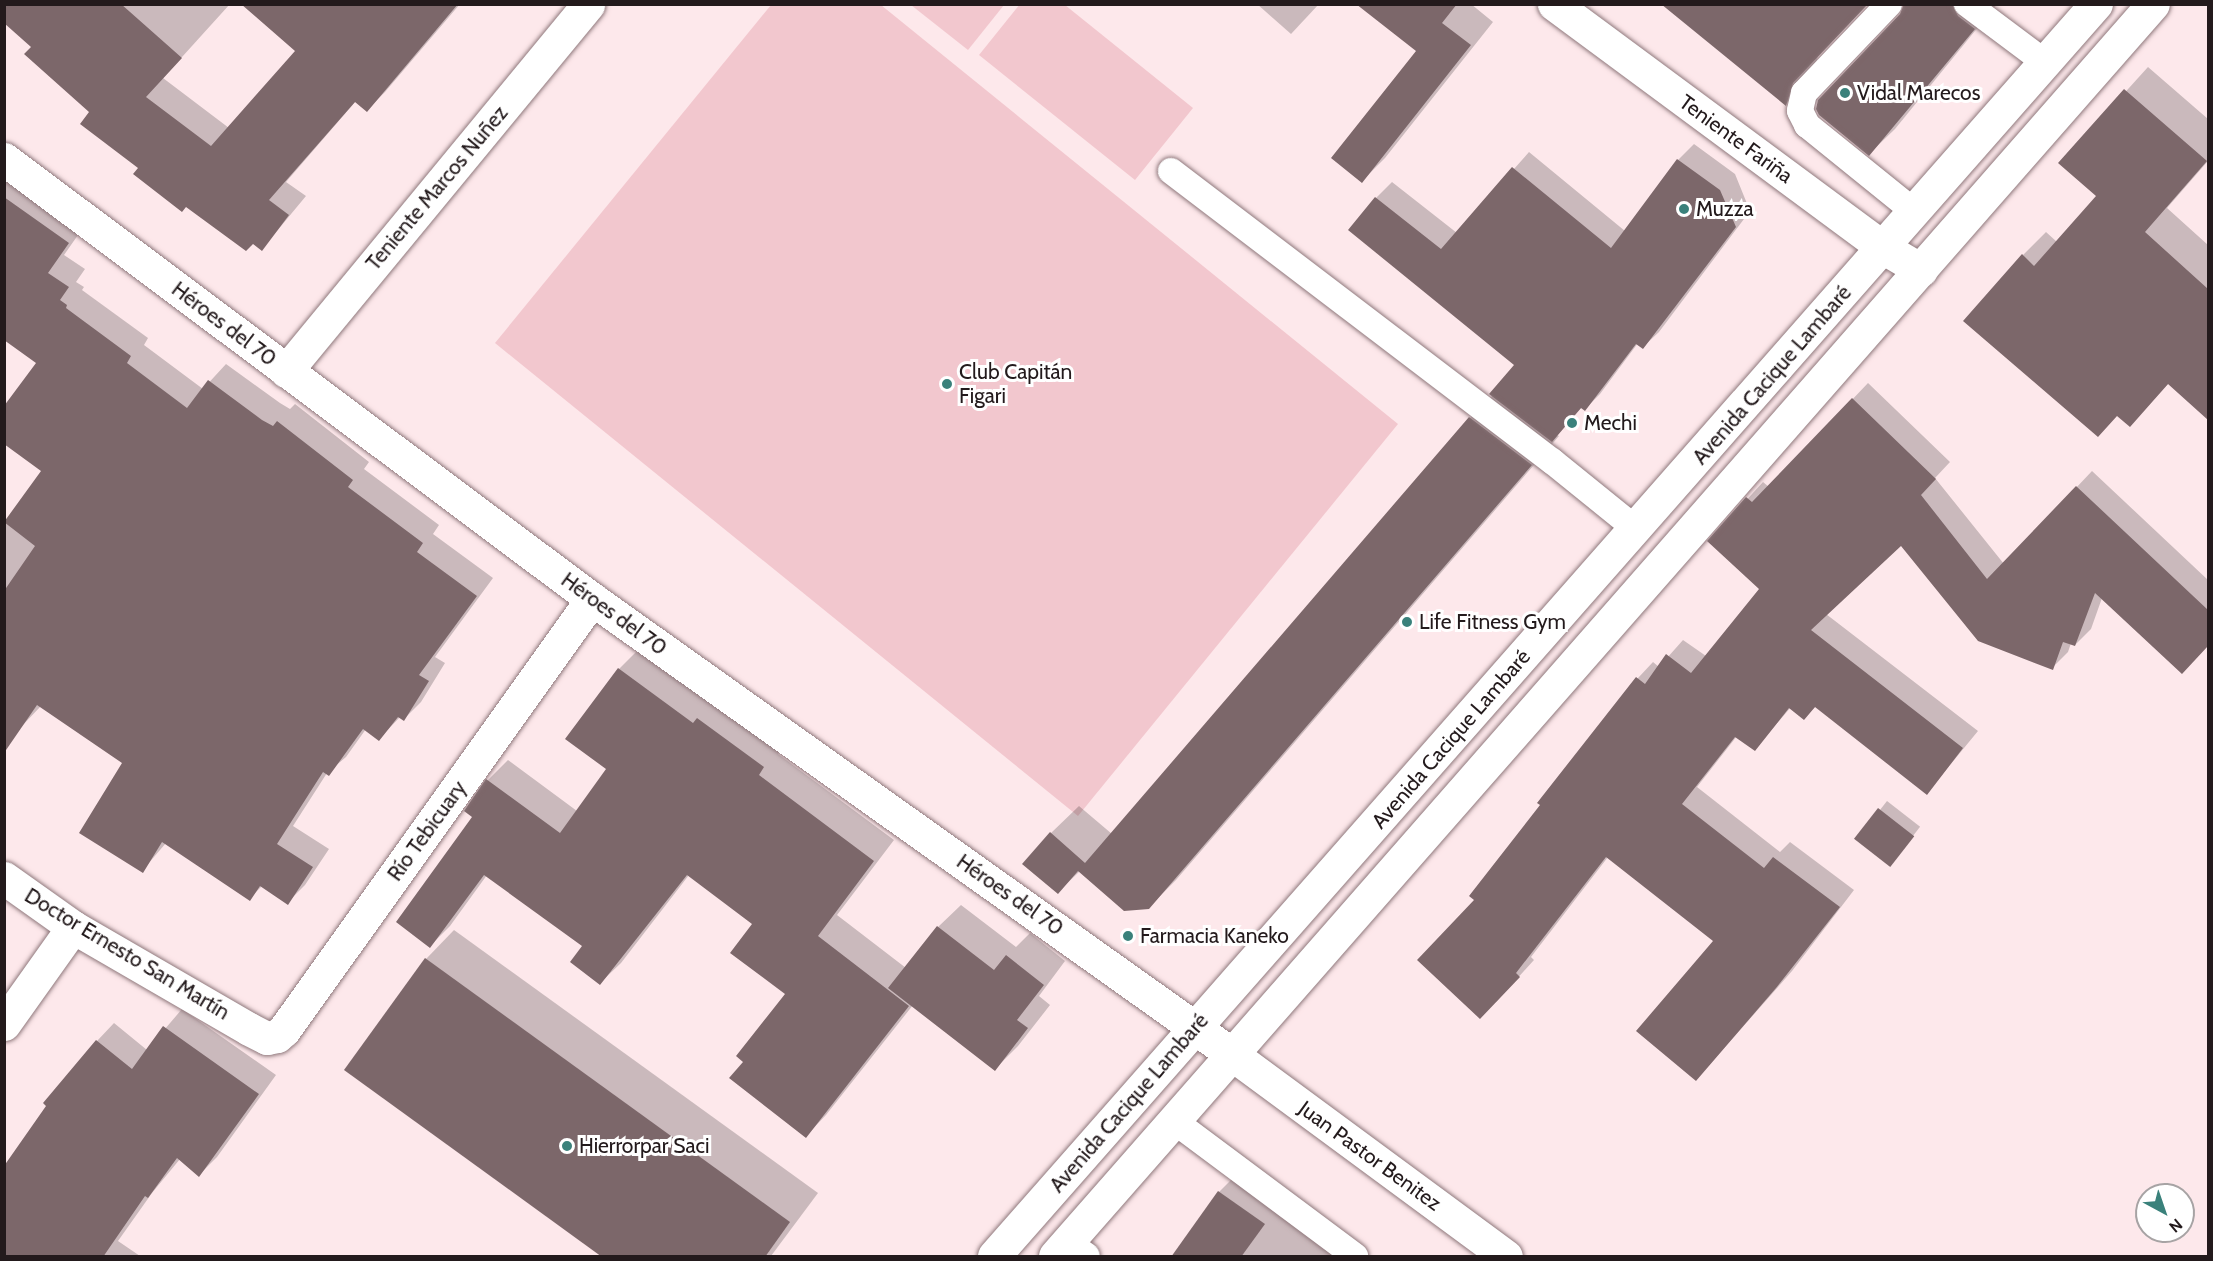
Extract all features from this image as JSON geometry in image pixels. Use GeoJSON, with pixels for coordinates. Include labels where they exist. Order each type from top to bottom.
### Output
{"type":"FeatureCollection","features":[{"type":"Feature","properties":{"kind":"street","name":"Teniente Marcos Nuñez"},"geometry":{"type":"LineString","coordinates":[[286,371],[588,4]]}},
{"type":"Feature","properties":{"kind":"street","name":"Teniente Fariña"},"geometry":{"type":"LineString","coordinates":[[1554,4],[1884,248],[1921,270]]}},
{"type":"Feature","properties":{"kind":"street","name":"Avenida Cacique Lambaré"},"geometry":{"type":"LineString","coordinates":[[994,1257],[1884,248],[2096,4]]}},
{"type":"Feature","properties":{"kind":"street","name":"Avenida Cacique Lambaré"},"geometry":{"type":"LineString","coordinates":[[1070,1252],[1174,1121],[2153,4]]}},
{"type":"Feature","properties":{"kind":"street","name":"Héroes del 70"},"geometry":{"type":"LineString","coordinates":[[4,159],[592,599],[1233,1055]]}},
{"type":"Feature","properties":{"kind":"street","name":"Río Tebicuary"},"geometry":{"type":"LineString","coordinates":[[249,1029],[267,1038],[277,1036],[284,1030],[592,599]]}},
{"type":"Feature","properties":{"kind":"street","name":"Doctor Ernesto San Martín"},"geometry":{"type":"LineString","coordinates":[[4,878],[73,927],[249,1029]]}},
{"type":"Feature","properties":{"kind":"street"},"geometry":{"type":"LineString","coordinates":[[4,1023],[73,927]]}},
{"type":"Feature","properties":{"kind":"street","name":"Juan Pastor Benitez"},"geometry":{"type":"LineString","coordinates":[[1233,1055],[1506,1257]]}},
{"type":"Feature","properties":{"kind":"lane"},"geometry":{"type":"LineString","coordinates":[[1889,4],[1804,93],[1800,111],[1807,125],[1915,212]]}},
{"type":"Feature","properties":{"kind":"lane"},"geometry":{"type":"LineString","coordinates":[[1967,4],[2046,63]]}},
{"type":"Feature","properties":{"kind":"lane"},"geometry":{"type":"LineString","coordinates":[[1171,171],[1552,461],[1636,529]]}},
{"type":"Feature","properties":{"kind":"lane"},"geometry":{"type":"LineString","coordinates":[[1174,1121],[1355,1257]]}},
{"type":"Feature","properties":{"kind":"shaded area"},"geometry":{"type":"Polygon","coordinates":[[[1020,4],[1065,5],[1193,108],[1135,180],[979,55],[1020,4]]]}},
{"type":"Feature","properties":{"kind":"shaded area","name":"Club Capitán Figari"},"geometry":{"type":"Polygon","coordinates":[[[771,5],[881,5],[1398,424],[1078,816],[495,343],[771,5]]]}},
{"type":"Feature","properties":{"kind":"shaded area"},"geometry":{"type":"Polygon","coordinates":[[[911,5],[1004,5],[968,50],[911,5]]]}},
{"type":"Feature","properties":{"kind":"building"},"geometry":{"type":"Polygon","coordinates":[[[4,4],[121,4],[182,58],[146,97],[211,146],[295,51],[241,4],[458,4],[367,112],[355,102],[269,200],[289,215],[262,251],[253,244],[246,251],[186,207],[182,212],[133,174],[138,168],[80,124],[89,112],[24,54],[31,47],[4,23],[4,4]]]}},
{"type":"Feature","properties":{"kind":"building"},"geometry":{"type":"Polygon","coordinates":[[[1356,4],[1457,4],[1442,23],[1471,45],[1362,183],[1331,158],[1416,51],[1356,4]]]}},
{"type":"Feature","properties":{"kind":"building"},"geometry":{"type":"Polygon","coordinates":[[[1661,4],[1868,4],[1793,83],[1786,106],[1661,4]]]}},
{"type":"Feature","properties":{"kind":"building"},"geometry":{"type":"Polygon","coordinates":[[[1904,4],[1952,4],[1958,16],[1975,29],[1869,156],[1819,115],[1816,109],[1818,100],[1900,14],[1904,4]]]}},
{"type":"Feature","properties":{"kind":"building"},"geometry":{"type":"Polygon","coordinates":[[[2124,89],[2207,161],[2145,232],[2208,289],[2208,420],[2168,384],[2130,427],[2117,416],[2098,437],[1963,321],[2022,254],[2034,266],[2096,196],[2058,163],[2124,89]]]}},
{"type":"Feature","properties":{"kind":"building"},"geometry":{"type":"Polygon","coordinates":[[[1677,159],[1720,190],[1736,227],[1643,349],[1636,344],[1585,411],[1581,408],[1552,442],[1489,394],[1514,365],[1348,230],[1375,197],[1441,249],[1512,167],[1611,248],[1677,159]]]}},
{"type":"Feature","properties":{"kind":"building"},"geometry":{"type":"Polygon","coordinates":[[[4,197],[69,243],[48,273],[69,287],[60,300],[67,305],[66,308],[131,356],[127,363],[187,408],[208,380],[262,420],[273,426],[277,421],[353,480],[348,487],[423,543],[417,552],[477,596],[419,675],[429,681],[404,721],[398,717],[379,741],[363,729],[329,776],[323,772],[277,844],[313,867],[288,905],[260,886],[250,901],[162,842],[143,873],[79,833],[122,763],[37,705],[4,753],[4,591],[35,546],[4,522],[41,471],[4,444],[4,406],[36,363],[4,340],[4,197]]]}},
{"type":"Feature","properties":{"kind":"building"},"geometry":{"type":"Polygon","coordinates":[[[1852,398],[1936,479],[1921,495],[1987,579],[2076,486],[2208,610],[2208,646],[2182,674],[2095,593],[2075,646],[2063,642],[2053,670],[1978,641],[1901,546],[1811,630],[1963,748],[1927,795],[1815,707],[1804,720],[1789,708],[1755,751],[1735,737],[1682,804],[1764,868],[1773,857],[1840,907],[1776,988],[1696,1081],[1636,1031],[1713,941],[1606,857],[1516,973],[1520,977],[1480,1019],[1417,960],[1474,900],[1469,896],[1540,805],[1537,803],[1636,677],[1645,684],[1666,654],[1691,673],[1759,589],[1707,541],[1746,497],[1752,502],[1852,398]]]}},
{"type":"Feature","properties":{"kind":"building"},"geometry":{"type":"Polygon","coordinates":[[[1469,417],[1532,465],[1149,909],[1124,911],[1078,871],[1058,894],[1022,864],[1050,832],[1085,863],[1469,417]]]}},
{"type":"Feature","properties":{"kind":"building"},"geometry":{"type":"Polygon","coordinates":[[[618,668],[693,723],[697,718],[764,767],[759,775],[874,861],[818,936],[909,1006],[806,1138],[729,1078],[743,1062],[736,1056],[785,994],[730,953],[752,924],[687,875],[600,985],[570,962],[582,946],[484,875],[430,948],[396,922],[472,817],[464,811],[486,779],[560,833],[606,769],[565,739],[618,668]]]}},
{"type":"Feature","properties":{"kind":"building"},"geometry":{"type":"Polygon","coordinates":[[[1878,808],[1914,836],[1890,867],[1854,839],[1878,808]]]}},
{"type":"Feature","properties":{"kind":"building"},"geometry":{"type":"Polygon","coordinates":[[[937,926],[994,970],[1006,955],[1044,985],[1017,1020],[1028,1028],[995,1071],[888,988],[937,926]]]}},
{"type":"Feature","properties":{"kind":"building","name":"Hierrorpar Saci"},"geometry":{"type":"Polygon","coordinates":[[[425,958],[790,1222],[765,1257],[602,1257],[344,1070],[425,958]]]}},
{"type":"Feature","properties":{"kind":"building"},"geometry":{"type":"Polygon","coordinates":[[[163,1026],[259,1094],[199,1177],[177,1158],[148,1198],[145,1196],[103,1257],[4,1257],[4,1166],[46,1106],[43,1103],[96,1040],[132,1069],[163,1026]]]}},
{"type":"Feature","properties":{"kind":"building"},"geometry":{"type":"Polygon","coordinates":[[[1218,1191],[1265,1224],[1241,1257],[1171,1257],[1218,1191]]]}},
{"type":"Feature","properties":{"kind":"place","name":"Vidal Marecos"},"geometry":{"type":"Point","coordinates":[1845,93]}},
{"type":"Feature","properties":{"kind":"place","name":"Muzza"},"geometry":{"type":"Point","coordinates":[1684,209]}},
{"type":"Feature","properties":{"kind":"place","name":"Club Capitán Figari"},"geometry":{"type":"Point","coordinates":[947,384]}},
{"type":"Feature","properties":{"kind":"place","name":"Mechi"},"geometry":{"type":"Point","coordinates":[1572,423]}},
{"type":"Feature","properties":{"kind":"place","name":"Life Fitness Gym"},"geometry":{"type":"Point","coordinates":[1407,622]}},
{"type":"Feature","properties":{"kind":"place","name":"Farmacia Kaneko"},"geometry":{"type":"Point","coordinates":[1128,936]}},
{"type":"Feature","properties":{"kind":"place","name":"Hierrorpar Saci"},"geometry":{"type":"Point","coordinates":[567,1146]}}]}
